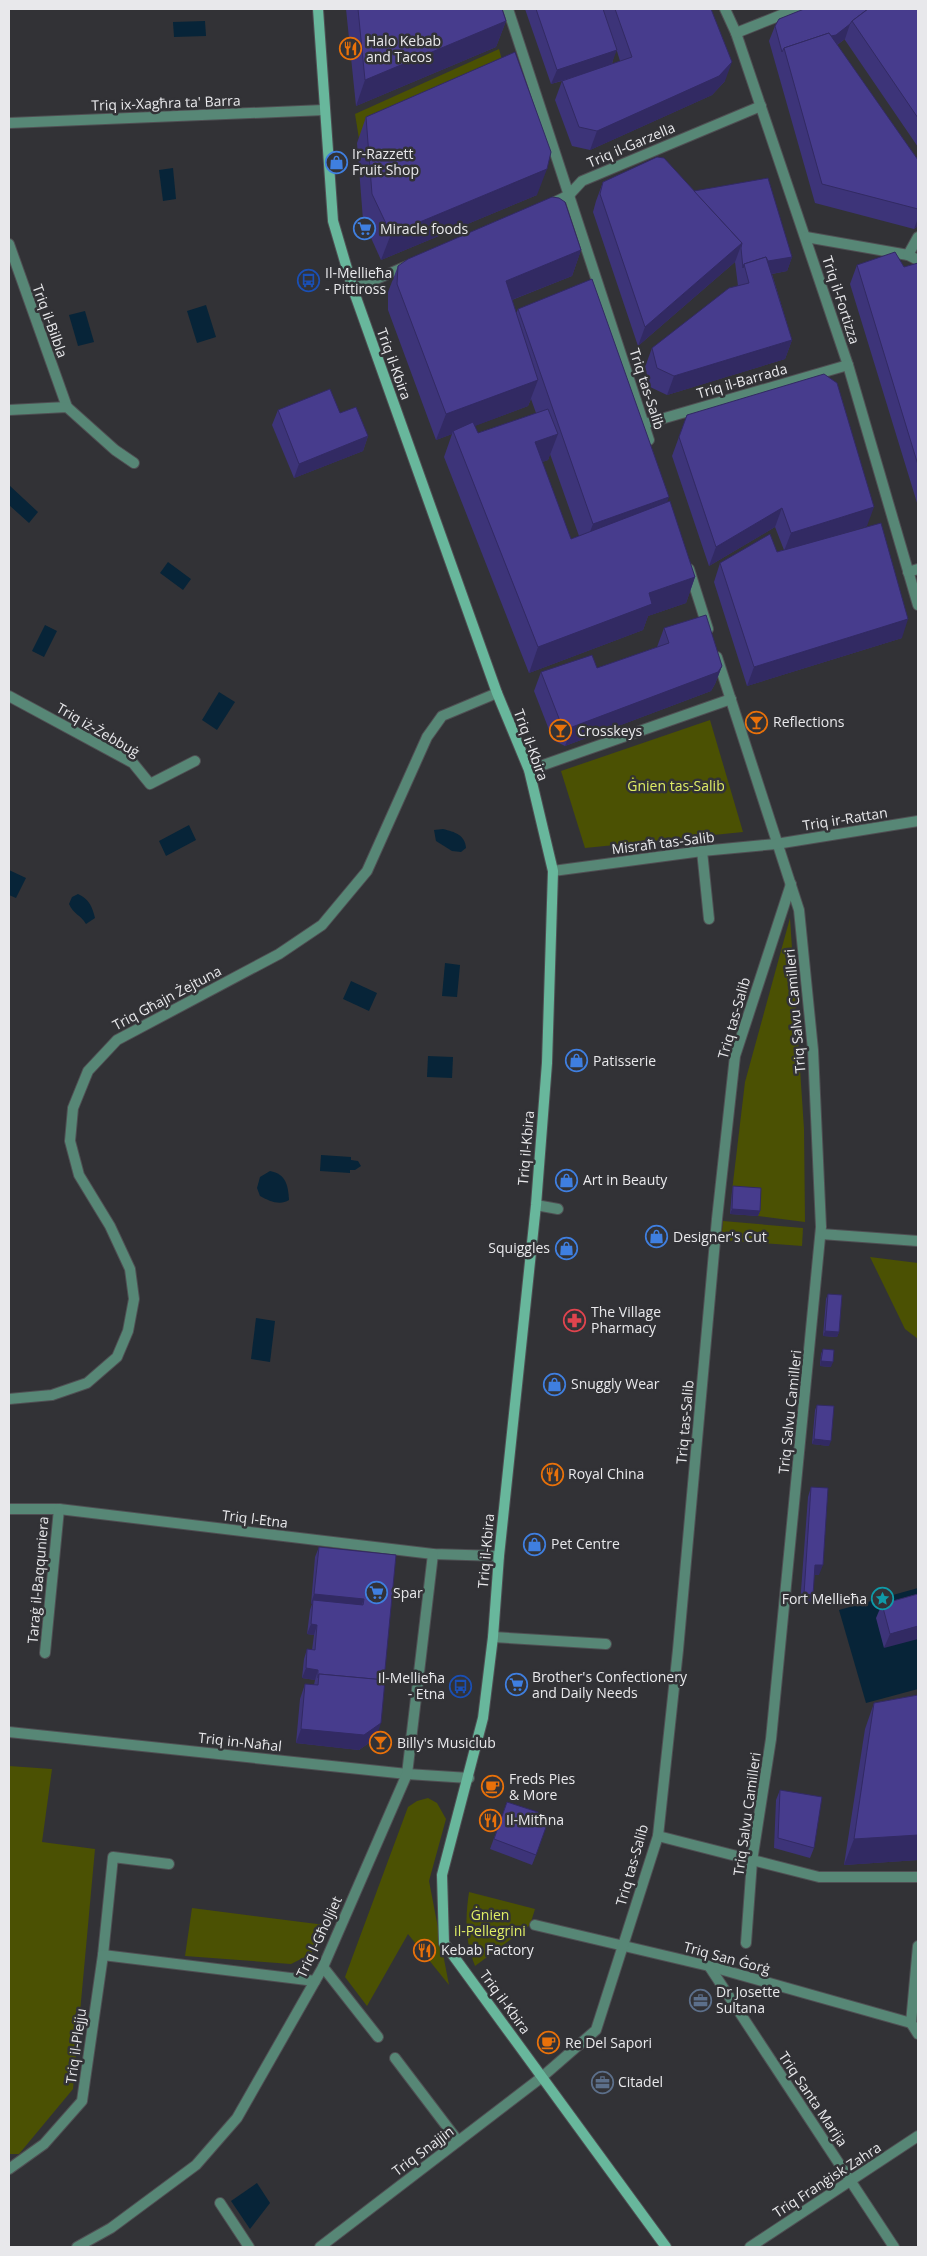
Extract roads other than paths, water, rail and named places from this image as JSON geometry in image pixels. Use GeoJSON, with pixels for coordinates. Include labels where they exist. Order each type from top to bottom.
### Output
{"type":"FeatureCollection","features":[{"type":"Feature","properties":{"kind":"main road","name":"Triq il-Kbira"},"geometry":{"type":"LineString","coordinates":[[318,9],[333,221],[353,289],[497,693],[529,770],[553,871],[547,1063],[536,1205],[499,1556],[493,1637],[483,1718],[469,1778],[442,1875],[444,1943],[666,2247]]}},
{"type":"Feature","properties":{"kind":"street","name":"Triq tas-Salib"},"geometry":{"type":"LineString","coordinates":[[508,9],[652,452]]}},
{"type":"Feature","properties":{"kind":"street","name":"Triq il-Fortizza"},"geometry":{"type":"LineString","coordinates":[[724,9],[736,33],[848,365],[913,570],[918,605]]}},
{"type":"Feature","properties":{"kind":"street"},"geometry":{"type":"LineString","coordinates":[[736,33],[796,9]]}},
{"type":"Feature","properties":{"kind":"street","name":"Triq il-Garzella"},"geometry":{"type":"LineString","coordinates":[[541,209],[569,195],[582,180],[761,106]]}},
{"type":"Feature","properties":{"kind":"street","name":"Triq ix-Xagħra ta' Barra"},"geometry":{"type":"LineString","coordinates":[[9,124],[324,110]]}},
{"type":"Feature","properties":{"kind":"street"},"geometry":{"type":"LineString","coordinates":[[806,237],[908,255],[918,260]]}},
{"type":"Feature","properties":{"kind":"street"},"geometry":{"type":"LineString","coordinates":[[908,255],[918,237]]}},
{"type":"Feature","properties":{"kind":"street","name":"Triq il-Bilbla"},"geometry":{"type":"LineString","coordinates":[[9,244],[67,407]]}},
{"type":"Feature","properties":{"kind":"street"},"geometry":{"type":"LineString","coordinates":[[353,289],[416,262]]}},
{"type":"Feature","properties":{"kind":"street","name":"Triq il-Barrada"},"geometry":{"type":"LineString","coordinates":[[644,424],[848,365]]}},
{"type":"Feature","properties":{"kind":"street"},"geometry":{"type":"LineString","coordinates":[[9,410],[67,407],[115,450],[134,463]]}},
{"type":"Feature","properties":{"kind":"street"},"geometry":{"type":"LineString","coordinates":[[686,557],[776,844],[791,884]]}},
{"type":"Feature","properties":{"kind":"street","name":"Triq Għajn Żejtuna"},"geometry":{"type":"LineString","coordinates":[[9,1398],[52,1395],[87,1383],[117,1357],[128,1331],[134,1299],[130,1269],[110,1226],[79,1175],[70,1141],[73,1108],[88,1071],[117,1040],[279,954],[322,925],[367,871],[427,737],[442,716],[497,693]]}},
{"type":"Feature","properties":{"kind":"street","name":"Triq iż-Żebbuġ"},"geometry":{"type":"LineString","coordinates":[[9,696],[133,763],[150,784],[195,761]]}},
{"type":"Feature","properties":{"kind":"street"},"geometry":{"type":"LineString","coordinates":[[529,770],[731,699]]}},
{"type":"Feature","properties":{"kind":"street","name":"Triq ir-Rattan"},"geometry":{"type":"LineString","coordinates":[[776,844],[918,821]]}},
{"type":"Feature","properties":{"kind":"street","name":"Misraħ tas-Salib"},"geometry":{"type":"LineString","coordinates":[[553,871],[702,851],[776,844]]}},
{"type":"Feature","properties":{"kind":"street"},"geometry":{"type":"LineString","coordinates":[[702,851],[710,919]]}},
{"type":"Feature","properties":{"kind":"street","name":"Triq tas-Salib"},"geometry":{"type":"LineString","coordinates":[[542,2077],[596,2030],[658,1836],[679,1640],[717,1219],[735,1056],[791,884]]}},
{"type":"Feature","properties":{"kind":"street","name":"Triq Salvu Camilleri"},"geometry":{"type":"LineString","coordinates":[[746,1943],[752,1861],[771,1739],[821,1234],[813,1050],[799,910],[791,884]]}},
{"type":"Feature","properties":{"kind":"street"},"geometry":{"type":"LineString","coordinates":[[536,1205],[558,1209]]}},
{"type":"Feature","properties":{"kind":"street"},"geometry":{"type":"LineString","coordinates":[[821,1234],[918,1241]]}},
{"type":"Feature","properties":{"kind":"street","name":"Triq l-Etna"},"geometry":{"type":"LineString","coordinates":[[9,1509],[59,1509],[432,1554],[499,1556]]}},
{"type":"Feature","properties":{"kind":"street","name":"Taraġ il-Baqquniera"},"geometry":{"type":"LineString","coordinates":[[45,1653],[59,1509]]}},
{"type":"Feature","properties":{"kind":"street","name":"Triq l-Għoljiet"},"geometry":{"type":"LineString","coordinates":[[77,2247],[111,2228],[196,2165],[237,2118],[323,1967],[408,1774],[432,1554]]}},
{"type":"Feature","properties":{"kind":"street"},"geometry":{"type":"LineString","coordinates":[[493,1637],[606,1644]]}},
{"type":"Feature","properties":{"kind":"street","name":"Triq in-Naħal"},"geometry":{"type":"LineString","coordinates":[[9,1732],[408,1774],[469,1778]]}},
{"type":"Feature","properties":{"kind":"street"},"geometry":{"type":"LineString","coordinates":[[658,1836],[819,1877],[918,1877]]}},
{"type":"Feature","properties":{"kind":"street","name":"Triq il-Plejju"},"geometry":{"type":"LineString","coordinates":[[9,2169],[44,2144],[82,2101],[104,1954],[113,1857],[169,1864]]}},
{"type":"Feature","properties":{"kind":"street","name":"Triq San Ġorġ"},"geometry":{"type":"LineString","coordinates":[[535,1924],[709,1966],[911,2023]]}},
{"type":"Feature","properties":{"kind":"street"},"geometry":{"type":"LineString","coordinates":[[918,1946],[911,2023],[918,2034]]}},
{"type":"Feature","properties":{"kind":"street"},"geometry":{"type":"LineString","coordinates":[[104,1954],[315,1981]]}},
{"type":"Feature","properties":{"kind":"street","name":"Triq Santa Marija"},"geometry":{"type":"LineString","coordinates":[[709,1966],[894,2247]]}},
{"type":"Feature","properties":{"kind":"street"},"geometry":{"type":"LineString","coordinates":[[323,1967],[378,2037]]}},
{"type":"Feature","properties":{"kind":"street"},"geometry":{"type":"LineString","coordinates":[[395,2058],[458,2141]]}},
{"type":"Feature","properties":{"kind":"street","name":"Triq Snajjin"},"geometry":{"type":"LineString","coordinates":[[320,2247],[542,2077]]}},
{"type":"Feature","properties":{"kind":"street","name":"Triq Franġisk Zahra"},"geometry":{"type":"LineString","coordinates":[[750,2247],[918,2136]]}},
{"type":"Feature","properties":{"kind":"street"},"geometry":{"type":"LineString","coordinates":[[220,2203],[249,2247]]}},
{"type":"Feature","properties":{"kind":"water"},"geometry":{"type":"Polygon","coordinates":[[[205,21],[206,36],[174,37],[173,22],[205,21]]]}},
{"type":"Feature","properties":{"kind":"water"},"geometry":{"type":"Polygon","coordinates":[[[173,168],[176,199],[163,201],[159,170],[173,168]]]}},
{"type":"Feature","properties":{"kind":"water"},"geometry":{"type":"Polygon","coordinates":[[[206,305],[216,337],[197,343],[187,311],[206,305]]]}},
{"type":"Feature","properties":{"kind":"water"},"geometry":{"type":"Polygon","coordinates":[[[85,311],[94,342],[78,346],[69,315],[85,311]]]}},
{"type":"Feature","properties":{"kind":"water"},"geometry":{"type":"Polygon","coordinates":[[[9,485],[38,512],[29,523],[9,505],[9,485]]]}},
{"type":"Feature","properties":{"kind":"water"},"geometry":{"type":"Polygon","coordinates":[[[168,562],[191,579],[183,590],[160,573],[168,562]]]}},
{"type":"Feature","properties":{"kind":"water"},"geometry":{"type":"Polygon","coordinates":[[[45,625],[57,631],[44,657],[32,651],[45,625]]]}},
{"type":"Feature","properties":{"kind":"water"},"geometry":{"type":"Polygon","coordinates":[[[219,692],[235,702],[217,730],[202,720],[219,692]]]}},
{"type":"Feature","properties":{"kind":"water"},"geometry":{"type":"Polygon","coordinates":[[[189,825],[196,840],[166,856],[159,841],[189,825]]]}},
{"type":"Feature","properties":{"kind":"water"},"geometry":{"type":"Polygon","coordinates":[[[443,829],[461,837],[466,848],[461,852],[452,851],[436,841],[434,830],[443,829]]]}},
{"type":"Feature","properties":{"kind":"water"},"geometry":{"type":"Polygon","coordinates":[[[9,870],[26,878],[16,898],[9,895],[9,870]]]}},
{"type":"Feature","properties":{"kind":"water"},"geometry":{"type":"Polygon","coordinates":[[[78,894],[90,903],[93,910],[95,918],[86,924],[69,904],[72,897],[78,894]]]}},
{"type":"Feature","properties":{"kind":"water"},"geometry":{"type":"Polygon","coordinates":[[[445,963],[460,965],[457,997],[442,996],[445,963]]]}},
{"type":"Feature","properties":{"kind":"water"},"geometry":{"type":"Polygon","coordinates":[[[351,981],[377,993],[369,1011],[343,999],[351,981]]]}},
{"type":"Feature","properties":{"kind":"water"},"geometry":{"type":"Polygon","coordinates":[[[428,1056],[453,1057],[452,1078],[427,1077],[428,1056]]]}},
{"type":"Feature","properties":{"kind":"water"},"geometry":{"type":"Polygon","coordinates":[[[321,1155],[351,1157],[351,1160],[358,1161],[361,1166],[355,1170],[350,1170],[350,1173],[320,1171],[321,1155]]]}},
{"type":"Feature","properties":{"kind":"water"},"geometry":{"type":"Polygon","coordinates":[[[270,1171],[280,1175],[285,1181],[289,1200],[286,1202],[278,1203],[260,1196],[257,1188],[260,1177],[270,1171]]]}},
{"type":"Feature","properties":{"kind":"water"},"geometry":{"type":"Polygon","coordinates":[[[256,1318],[275,1321],[270,1362],[251,1359],[256,1318]]]}},
{"type":"Feature","properties":{"kind":"water"},"geometry":{"type":"Polygon","coordinates":[[[918,1588],[918,1689],[866,1703],[839,1610],[918,1588]]]}},
{"type":"Feature","properties":{"kind":"water"},"geometry":{"type":"Polygon","coordinates":[[[257,2183],[270,2203],[250,2229],[231,2201],[257,2183]]]}},
{"type":"Feature","properties":{"kind":"place","name":"Halo Kebab and Tacos"},"geometry":{"type":"Point","coordinates":[350,49]}},
{"type":"Feature","properties":{"kind":"place","name":"Ir-Razzett Fruit Shop"},"geometry":{"type":"Point","coordinates":[336,162]}},
{"type":"Feature","properties":{"kind":"place","name":"Miracle foods"},"geometry":{"type":"Point","coordinates":[364,229]}},
{"type":"Feature","properties":{"kind":"place","name":"Il-Mellieħa - Pittiross"},"geometry":{"type":"Point","coordinates":[309,281]}},
{"type":"Feature","properties":{"kind":"place","name":"Reflections"},"geometry":{"type":"Point","coordinates":[757,722]}},
{"type":"Feature","properties":{"kind":"place","name":"Crosskeys"},"geometry":{"type":"Point","coordinates":[561,731]}},
{"type":"Feature","properties":{"kind":"place","name":"Patisserie"},"geometry":{"type":"Point","coordinates":[577,1061]}},
{"type":"Feature","properties":{"kind":"place","name":"Art in Beauty"},"geometry":{"type":"Point","coordinates":[567,1180]}},
{"type":"Feature","properties":{"kind":"place","name":"Designer's Cut"},"geometry":{"type":"Point","coordinates":[657,1237]}},
{"type":"Feature","properties":{"kind":"place","name":"Squiggles"},"geometry":{"type":"Point","coordinates":[566,1248]}},
{"type":"Feature","properties":{"kind":"place","name":"The Village Pharmacy"},"geometry":{"type":"Point","coordinates":[575,1320]}},
{"type":"Feature","properties":{"kind":"place","name":"Snuggly Wear"},"geometry":{"type":"Point","coordinates":[555,1384]}},
{"type":"Feature","properties":{"kind":"place","name":"Royal China"},"geometry":{"type":"Point","coordinates":[552,1474]}},
{"type":"Feature","properties":{"kind":"place","name":"Pet Centre"},"geometry":{"type":"Point","coordinates":[535,1544]}},
{"type":"Feature","properties":{"kind":"place","name":"Spar"},"geometry":{"type":"Point","coordinates":[377,1593]}},
{"type":"Feature","properties":{"kind":"place","name":"Fort Mellieħa"},"geometry":{"type":"Point","coordinates":[883,1599]}},
{"type":"Feature","properties":{"kind":"place","name":"Brother's Confectionery and Daily Needs"},"geometry":{"type":"Point","coordinates":[516,1685]}},
{"type":"Feature","properties":{"kind":"place","name":"Il-Mellieħa - Etna"},"geometry":{"type":"Point","coordinates":[461,1686]}},
{"type":"Feature","properties":{"kind":"place","name":"Billy's Musiclub"},"geometry":{"type":"Point","coordinates":[381,1743]}},
{"type":"Feature","properties":{"kind":"place","name":"Freds Pies & More"},"geometry":{"type":"Point","coordinates":[493,1787]}},
{"type":"Feature","properties":{"kind":"place","name":"Il-Mitħna"},"geometry":{"type":"Point","coordinates":[490,1820]}},
{"type":"Feature","properties":{"kind":"place","name":"Kebab Factory"},"geometry":{"type":"Point","coordinates":[425,1950]}},
{"type":"Feature","properties":{"kind":"place","name":"Dr Josette Sultana"},"geometry":{"type":"Point","coordinates":[700,2000]}},
{"type":"Feature","properties":{"kind":"place","name":"Re Del Sapori"},"geometry":{"type":"Point","coordinates":[549,2043]}},
{"type":"Feature","properties":{"kind":"place","name":"Citadel"},"geometry":{"type":"Point","coordinates":[602,2082]}},
{"type":"Feature","properties":{"kind":"park label","name":"Ġnien tas-Salib"},"geometry":{"type":"Point","coordinates":[676,786]}},
{"type":"Feature","properties":{"kind":"park label","name":"Ġnien il-Pellegrini"},"geometry":{"type":"Point","coordinates":[490,1924]}}]}
